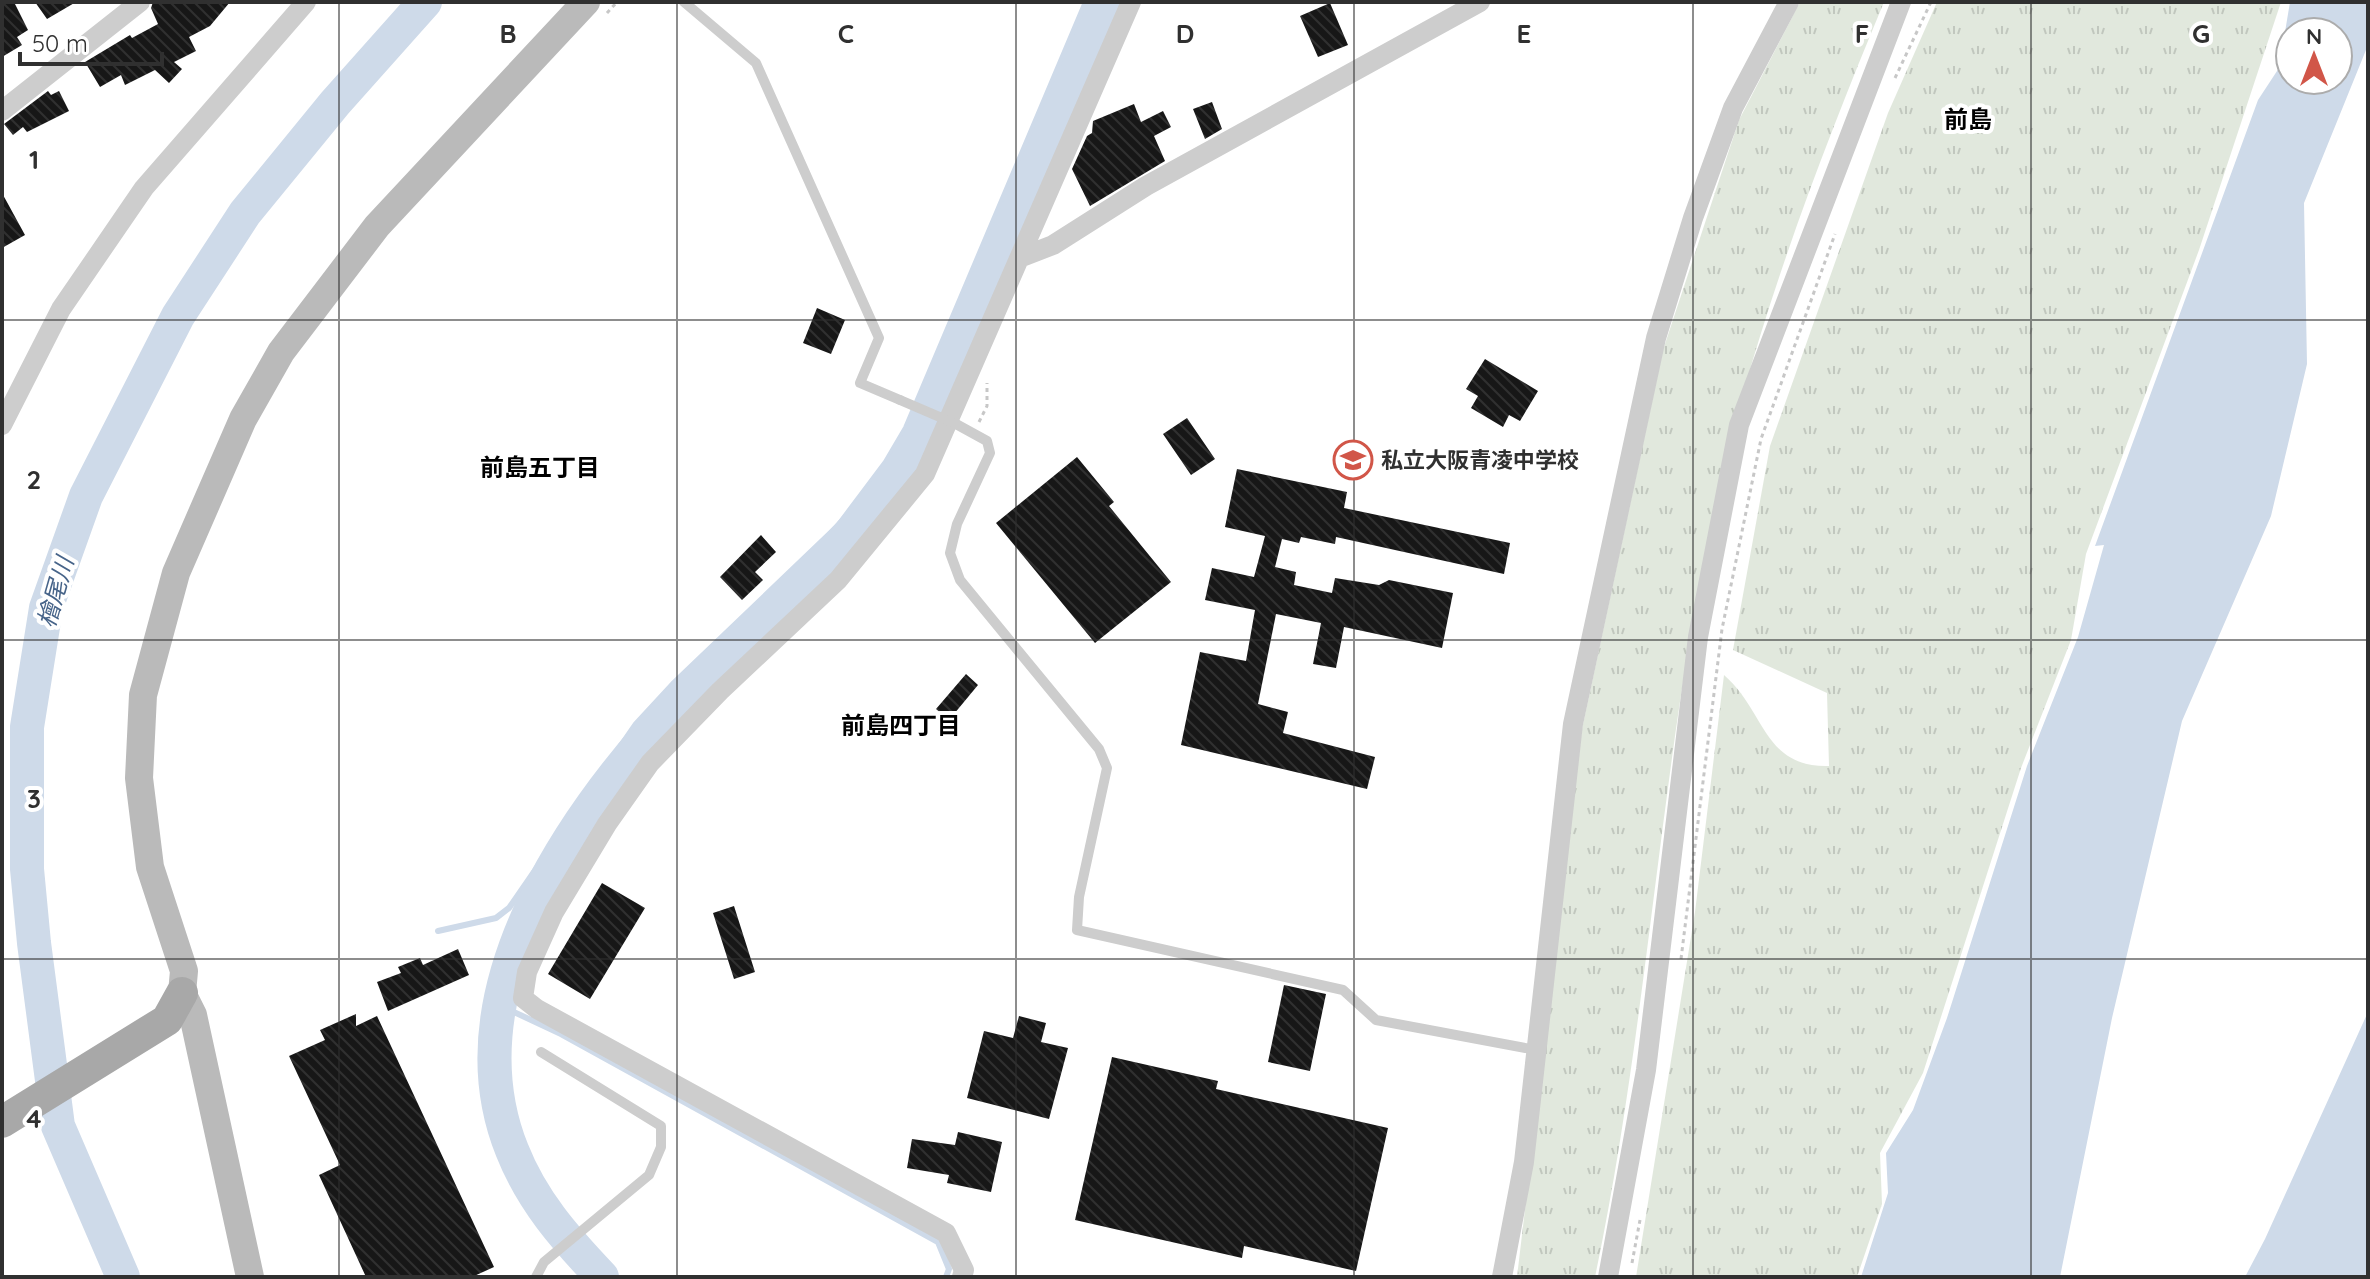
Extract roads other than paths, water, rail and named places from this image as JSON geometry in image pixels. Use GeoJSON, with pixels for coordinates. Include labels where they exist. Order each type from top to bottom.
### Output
{"type":"FeatureCollection","features":[{"type":"Feature","properties":{"kind":"main road"},"geometry":{"type":"LineString","coordinates":[[2,1122],[167,1020],[182,993]]}},
{"type":"Feature","properties":{"kind":"street"},"geometry":{"type":"LineString","coordinates":[[2,111],[140,2]]}},
{"type":"Feature","properties":{"kind":"street"},"geometry":{"type":"LineString","coordinates":[[2,425],[61,309],[144,188],[306,2]]}},
{"type":"Feature","properties":{"kind":"street"},"geometry":{"type":"LineString","coordinates":[[962,1277],[964,1270],[946,1233],[537,1009],[523,998],[527,972],[554,912],[607,824],[650,763],[720,691],[838,580],[925,474],[1131,2]]}},
{"type":"Feature","properties":{"kind":"street"},"geometry":{"type":"LineString","coordinates":[[1502,1277],[1524,1162],[1573,724],[1656,338],[1693,218],[1733,108],[1789,2]]}},
{"type":"Feature","properties":{"kind":"street"},"geometry":{"type":"LineString","coordinates":[[1608,1277],[1646,1070],[1698,637],[1739,425],[1901,2]]}},
{"type":"Feature","properties":{"kind":"street"},"geometry":{"type":"LineString","coordinates":[[1022,257],[1053,245],[1146,186],[1472,4]]}},
{"type":"Feature","properties":{"kind":"street"},"geometry":{"type":"LineString","coordinates":[[250,1277],[193,1015],[182,993],[184,971],[150,867],[139,778],[143,695],[176,573],[243,419],[281,352],[377,226],[594,11]]}},
{"type":"Feature","properties":{"kind":"lane"},"geometry":{"type":"LineString","coordinates":[[684,2],[756,63],[879,338],[860,383],[956,424],[987,441],[990,453],[957,524],[950,553],[960,580],[1099,749],[1107,768],[1079,897],[1077,930],[1343,990],[1376,1020],[1536,1050]]}},
{"type":"Feature","properties":{"kind":"lane"},"geometry":{"type":"LineString","coordinates":[[536,1277],[544,1262],[649,1175],[661,1147],[661,1126],[541,1052]]}},
{"type":"Feature","properties":{"kind":"water"},"geometry":{"type":"Polygon","coordinates":[[[2290,2],[2368,2],[2368,45],[2354,80],[2354,16],[2288,16],[2290,2]]]}},
{"type":"Feature","properties":{"kind":"water"},"geometry":{"type":"Polygon","coordinates":[[[2274,76],[2274,96],[2347,96],[2304,203],[2307,364],[2271,516],[2182,721],[2112,1018],[2060,1277],[1861,1277],[1888,1193],[1886,1153],[1913,1110],[1947,1018],[2027,766],[2078,637],[2104,545],[2095,546],[2258,100],[2274,76]]]}},
{"type":"Feature","properties":{"kind":"water"},"geometry":{"type":"Polygon","coordinates":[[[2368,1012],[2368,1277],[2245,1277],[2265,1239],[2368,1012]]]}},
{"type":"Feature","properties":{"kind":"waterway","name":"檜尾川"},"geometry":{"type":"LineString","coordinates":[[123,1277],[58,1126],[34,943],[27,869],[27,727],[46,608],[86,496],[178,316],[245,213],[335,103],[425,2]]}},
{"type":"Feature","properties":{"kind":"waterway"},"geometry":{"type":"LineString","coordinates":[[438,931],[496,918],[509,908],[636,724],[673,684],[838,526],[886,462],[906,428],[1086,2]]}},
{"type":"Feature","properties":{"kind":"waterway"},"geometry":{"type":"LineString","coordinates":[[602,1277],[575,1248],[529,1186],[512,1150],[496,1088],[497,1025],[511,962],[535,900],[568,842],[606,786],[648,735],[719,660],[841,543],[869,512],[918,443],[1107,2]]}},
{"type":"Feature","properties":{"kind":"waterway"},"geometry":{"type":"LineString","coordinates":[[499,1005],[561,1034],[938,1242],[949,1269],[946,1277]]}},
{"type":"Feature","properties":{"kind":"place","name":"私立大阪青凌中学校"},"geometry":{"type":"Point","coordinates":[1353,460]}},
{"type":"Feature","properties":{"kind":"district","name":"前島"},"geometry":{"type":"Point","coordinates":[1968,119]}},
{"type":"Feature","properties":{"kind":"district","name":"前島五丁目"},"geometry":{"type":"Point","coordinates":[540,467]}},
{"type":"Feature","properties":{"kind":"district","name":"前島四丁目"},"geometry":{"type":"Point","coordinates":[901,725]}}]}
